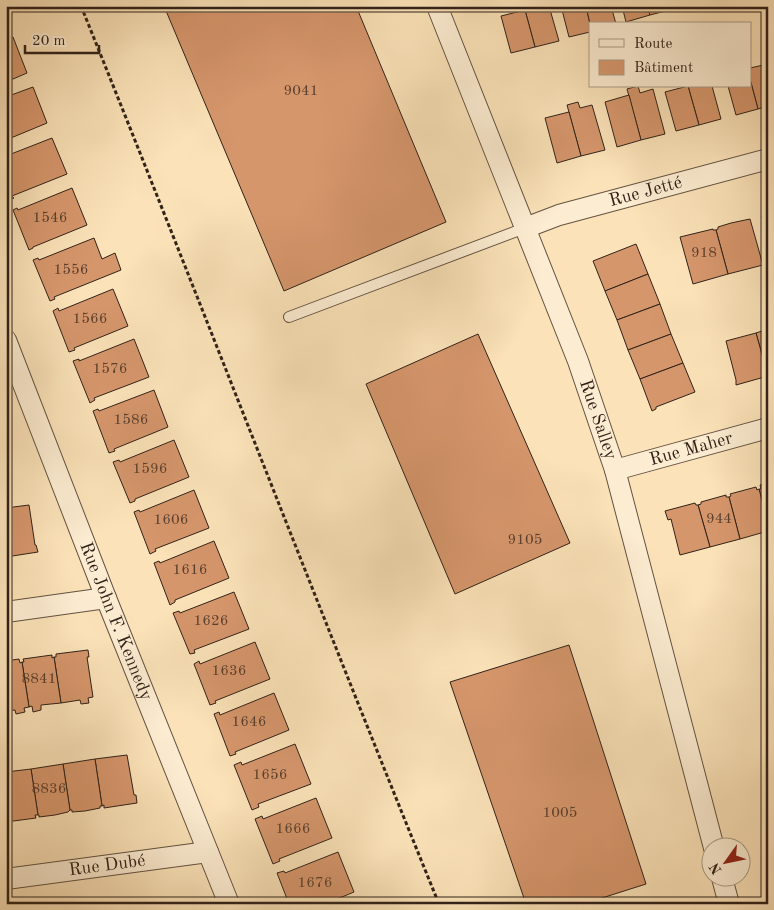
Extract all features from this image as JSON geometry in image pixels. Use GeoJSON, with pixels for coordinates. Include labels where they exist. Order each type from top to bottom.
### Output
{"type":"FeatureCollection","features":[{"type":"Feature","properties":{"kind":"street","name":"Rue Salley"},"geometry":{"type":"LineString","coordinates":[[437,6],[581,369],[615,470],[711,838]]}},
{"type":"Feature","properties":{"kind":"street","name":"Rue Jetté"},"geometry":{"type":"LineString","coordinates":[[525,228],[559,215],[768,159]]}},
{"type":"Feature","properties":{"kind":"street","name":"Rue John F. Kennedy"},"geometry":{"type":"LineString","coordinates":[[7,343],[106,598],[229,904]]}},
{"type":"Feature","properties":{"kind":"street","name":"Rue Maher"},"geometry":{"type":"LineString","coordinates":[[615,470],[768,428]]}},
{"type":"Feature","properties":{"kind":"street"},"geometry":{"type":"LineString","coordinates":[[6,612],[106,598]]}},
{"type":"Feature","properties":{"kind":"street","name":"Rue Dubé"},"geometry":{"type":"LineString","coordinates":[[6,879],[208,852]]}},
{"type":"Feature","properties":{"kind":"street"},"geometry":{"type":"LineString","coordinates":[[725,888],[729,904]]}},
{"type":"Feature","properties":{"kind":"lane"},"geometry":{"type":"LineString","coordinates":[[289,317],[525,228]]}},
{"type":"Feature","properties":{"kind":"path"},"geometry":{"type":"LineString","coordinates":[[81,6],[168,221],[357,703],[439,904]]}},
{"type":"Feature","properties":{"kind":"building"},"geometry":{"type":"Polygon","coordinates":[[[164,6],[356,6],[446,222],[284,291],[164,6]]]}},
{"type":"Feature","properties":{"kind":"building"},"geometry":{"type":"Polygon","coordinates":[[[538,6],[549,6],[559,41],[535,47],[525,10],[538,6]]]}},
{"type":"Feature","properties":{"kind":"building"},"geometry":{"type":"Polygon","coordinates":[[[561,6],[586,6],[590,22],[589,32],[569,37],[561,6]]]}},
{"type":"Feature","properties":{"kind":"building"},"geometry":{"type":"Polygon","coordinates":[[[586,6],[611,6],[615,22],[590,22],[586,6]]]}},
{"type":"Feature","properties":{"kind":"building"},"geometry":{"type":"Polygon","coordinates":[[[622,6],[647,6],[650,15],[626,22],[622,6]]]}},
{"type":"Feature","properties":{"kind":"building"},"geometry":{"type":"Polygon","coordinates":[[[647,6],[672,6],[673,9],[650,15],[647,6]]]}},
{"type":"Feature","properties":{"kind":"building"},"geometry":{"type":"Polygon","coordinates":[[[525,10],[535,47],[511,53],[501,16],[525,10]]]}},
{"type":"Feature","properties":{"kind":"building"},"geometry":{"type":"Polygon","coordinates":[[[13,37],[27,73],[6,82],[6,39],[13,37]]]}},
{"type":"Feature","properties":{"kind":"building"},"geometry":{"type":"Polygon","coordinates":[[[768,64],[768,106],[758,109],[752,86],[752,68],[768,64]]]}},
{"type":"Feature","properties":{"kind":"building"},"geometry":{"type":"Polygon","coordinates":[[[752,86],[758,109],[736,115],[729,88],[752,86]]]}},
{"type":"Feature","properties":{"kind":"building"},"geometry":{"type":"Polygon","coordinates":[[[33,87],[47,123],[6,140],[6,97],[33,87]]]}},
{"type":"Feature","properties":{"kind":"building"},"geometry":{"type":"Polygon","coordinates":[[[639,88],[640,93],[653,89],[665,134],[641,140],[627,89],[639,88]]]}},
{"type":"Feature","properties":{"kind":"building"},"geometry":{"type":"Polygon","coordinates":[[[689,88],[713,88],[721,119],[699,125],[689,88]]]}},
{"type":"Feature","properties":{"kind":"building"},"geometry":{"type":"Polygon","coordinates":[[[689,88],[699,125],[676,131],[665,92],[689,88]]]}},
{"type":"Feature","properties":{"kind":"building"},"geometry":{"type":"Polygon","coordinates":[[[629,95],[641,140],[617,147],[605,102],[629,95]]]}},
{"type":"Feature","properties":{"kind":"building"},"geometry":{"type":"Polygon","coordinates":[[[578,102],[580,108],[592,105],[605,150],[581,156],[567,105],[578,102]]]}},
{"type":"Feature","properties":{"kind":"building"},"geometry":{"type":"Polygon","coordinates":[[[569,112],[581,156],[557,163],[545,118],[569,112]]]}},
{"type":"Feature","properties":{"kind":"building"},"geometry":{"type":"Polygon","coordinates":[[[52,138],[67,174],[12,196],[14,198],[9,200],[6,192],[6,156],[52,138]]]}},
{"type":"Feature","properties":{"kind":"building"},"geometry":{"type":"Polygon","coordinates":[[[72,188],[87,225],[29,250],[13,210],[17,208],[18,210],[72,188]]]}},
{"type":"Feature","properties":{"kind":"building"},"geometry":{"type":"Polygon","coordinates":[[[768,214],[768,237],[762,216],[768,214]]]}},
{"type":"Feature","properties":{"kind":"building"},"geometry":{"type":"Polygon","coordinates":[[[750,219],[763,265],[728,274],[716,230],[718,227],[750,219]]]}},
{"type":"Feature","properties":{"kind":"building"},"geometry":{"type":"Polygon","coordinates":[[[713,229],[716,230],[728,274],[693,284],[680,237],[713,229]]]}},
{"type":"Feature","properties":{"kind":"building"},"geometry":{"type":"Polygon","coordinates":[[[94,238],[102,259],[115,253],[121,270],[54,297],[55,299],[50,301],[33,260],[38,258],[39,260],[94,238]]]}},
{"type":"Feature","properties":{"kind":"building"},"geometry":{"type":"Polygon","coordinates":[[[636,244],[648,274],[605,291],[593,261],[636,244]]]}},
{"type":"Feature","properties":{"kind":"building"},"geometry":{"type":"Polygon","coordinates":[[[648,274],[660,304],[617,320],[605,291],[648,274]]]}},
{"type":"Feature","properties":{"kind":"building"},"geometry":{"type":"Polygon","coordinates":[[[113,289],[128,326],[74,348],[75,350],[69,352],[53,311],[58,308],[59,311],[113,289]]]}},
{"type":"Feature","properties":{"kind":"building"},"geometry":{"type":"Polygon","coordinates":[[[660,304],[671,334],[628,350],[617,320],[660,304]]]}},
{"type":"Feature","properties":{"kind":"building"},"geometry":{"type":"Polygon","coordinates":[[[768,329],[768,375],[756,333],[768,329]]]}},
{"type":"Feature","properties":{"kind":"building"},"geometry":{"type":"Polygon","coordinates":[[[756,333],[768,376],[736,385],[726,341],[756,333]]]}},
{"type":"Feature","properties":{"kind":"building"},"geometry":{"type":"Polygon","coordinates":[[[478,334],[570,543],[455,594],[366,384],[478,334]]]}},
{"type":"Feature","properties":{"kind":"building"},"geometry":{"type":"Polygon","coordinates":[[[671,334],[683,363],[640,379],[628,350],[671,334]]]}},
{"type":"Feature","properties":{"kind":"building"},"geometry":{"type":"Polygon","coordinates":[[[134,339],[149,377],[94,398],[95,400],[90,403],[73,361],[79,359],[79,361],[134,339]]]}},
{"type":"Feature","properties":{"kind":"building"},"geometry":{"type":"Polygon","coordinates":[[[683,363],[695,392],[656,407],[652,411],[640,379],[683,363]]]}},
{"type":"Feature","properties":{"kind":"building"},"geometry":{"type":"Polygon","coordinates":[[[154,390],[168,427],[114,449],[115,451],[109,453],[93,411],[98,409],[99,411],[154,390]]]}},
{"type":"Feature","properties":{"kind":"building"},"geometry":{"type":"Polygon","coordinates":[[[174,440],[189,477],[135,499],[135,501],[130,503],[113,462],[119,460],[120,462],[174,440]]]}},
{"type":"Feature","properties":{"kind":"building"},"geometry":{"type":"Polygon","coordinates":[[[768,483],[768,523],[759,489],[761,489],[760,485],[768,483]]]}},
{"type":"Feature","properties":{"kind":"building"},"geometry":{"type":"Polygon","coordinates":[[[756,487],[757,490],[759,489],[768,523],[768,531],[740,539],[729,497],[731,496],[730,494],[756,487]]]}},
{"type":"Feature","properties":{"kind":"building"},"geometry":{"type":"Polygon","coordinates":[[[194,490],[209,528],[155,549],[156,551],[150,554],[134,512],[139,510],[140,512],[194,490]]]}},
{"type":"Feature","properties":{"kind":"building"},"geometry":{"type":"Polygon","coordinates":[[[726,495],[726,497],[729,497],[740,539],[710,547],[698,505],[701,502],[726,495]]]}},
{"type":"Feature","properties":{"kind":"building"},"geometry":{"type":"Polygon","coordinates":[[[695,503],[698,505],[710,547],[680,555],[671,519],[668,520],[665,511],[695,503]]]}},
{"type":"Feature","properties":{"kind":"building"},"geometry":{"type":"Polygon","coordinates":[[[29,505],[35,545],[38,552],[6,557],[6,508],[29,505]]]}},
{"type":"Feature","properties":{"kind":"building"},"geometry":{"type":"Polygon","coordinates":[[[214,541],[229,578],[175,600],[170,605],[154,563],[159,561],[160,563],[214,541]]]}},
{"type":"Feature","properties":{"kind":"building"},"geometry":{"type":"Polygon","coordinates":[[[234,592],[249,629],[194,650],[195,653],[190,654],[173,613],[179,611],[180,613],[234,592]]]}},
{"type":"Feature","properties":{"kind":"building"},"geometry":{"type":"Polygon","coordinates":[[[255,642],[270,679],[215,701],[216,703],[210,705],[194,664],[199,661],[200,664],[255,642]]]}},
{"type":"Feature","properties":{"kind":"building"},"geometry":{"type":"Polygon","coordinates":[[[569,645],[646,884],[583,904],[526,904],[450,682],[569,645]]]}},
{"type":"Feature","properties":{"kind":"building"},"geometry":{"type":"Polygon","coordinates":[[[88,650],[89,657],[87,657],[93,697],[88,698],[89,703],[81,704],[80,700],[61,703],[54,657],[56,657],[56,654],[88,650]]]}},
{"type":"Feature","properties":{"kind":"building"},"geometry":{"type":"Polygon","coordinates":[[[52,655],[52,658],[54,657],[61,703],[41,705],[41,710],[33,712],[32,706],[29,707],[23,659],[52,655]]]}},
{"type":"Feature","properties":{"kind":"building"},"geometry":{"type":"Polygon","coordinates":[[[19,659],[20,663],[22,662],[29,707],[24,708],[25,712],[16,714],[15,710],[6,711],[6,661],[19,659]]]}},
{"type":"Feature","properties":{"kind":"building"},"geometry":{"type":"Polygon","coordinates":[[[274,693],[289,730],[235,752],[236,754],[230,756],[214,714],[219,712],[220,715],[274,693]]]}},
{"type":"Feature","properties":{"kind":"building"},"geometry":{"type":"Polygon","coordinates":[[[295,744],[311,784],[258,804],[259,807],[252,810],[234,765],[241,762],[242,765],[295,744]]]}},
{"type":"Feature","properties":{"kind":"building"},"geometry":{"type":"Polygon","coordinates":[[[127,755],[137,803],[104,808],[104,805],[102,806],[95,759],[127,755]]]}},
{"type":"Feature","properties":{"kind":"building"},"geometry":{"type":"Polygon","coordinates":[[[95,759],[102,806],[85,811],[72,812],[70,810],[63,764],[95,759]]]}},
{"type":"Feature","properties":{"kind":"building"},"geometry":{"type":"Polygon","coordinates":[[[63,764],[70,810],[55,815],[39,817],[31,769],[63,764]]]}},
{"type":"Feature","properties":{"kind":"building"},"geometry":{"type":"Polygon","coordinates":[[[31,769],[38,815],[35,815],[36,818],[6,822],[6,772],[31,769]]]}},
{"type":"Feature","properties":{"kind":"building"},"geometry":{"type":"Polygon","coordinates":[[[316,798],[332,838],[279,859],[280,861],[273,864],[255,819],[262,816],[263,819],[316,798]]]}},
{"type":"Feature","properties":{"kind":"building"},"geometry":{"type":"Polygon","coordinates":[[[338,852],[354,892],[325,904],[289,904],[277,873],[284,871],[285,873],[338,852]]]}}]}
